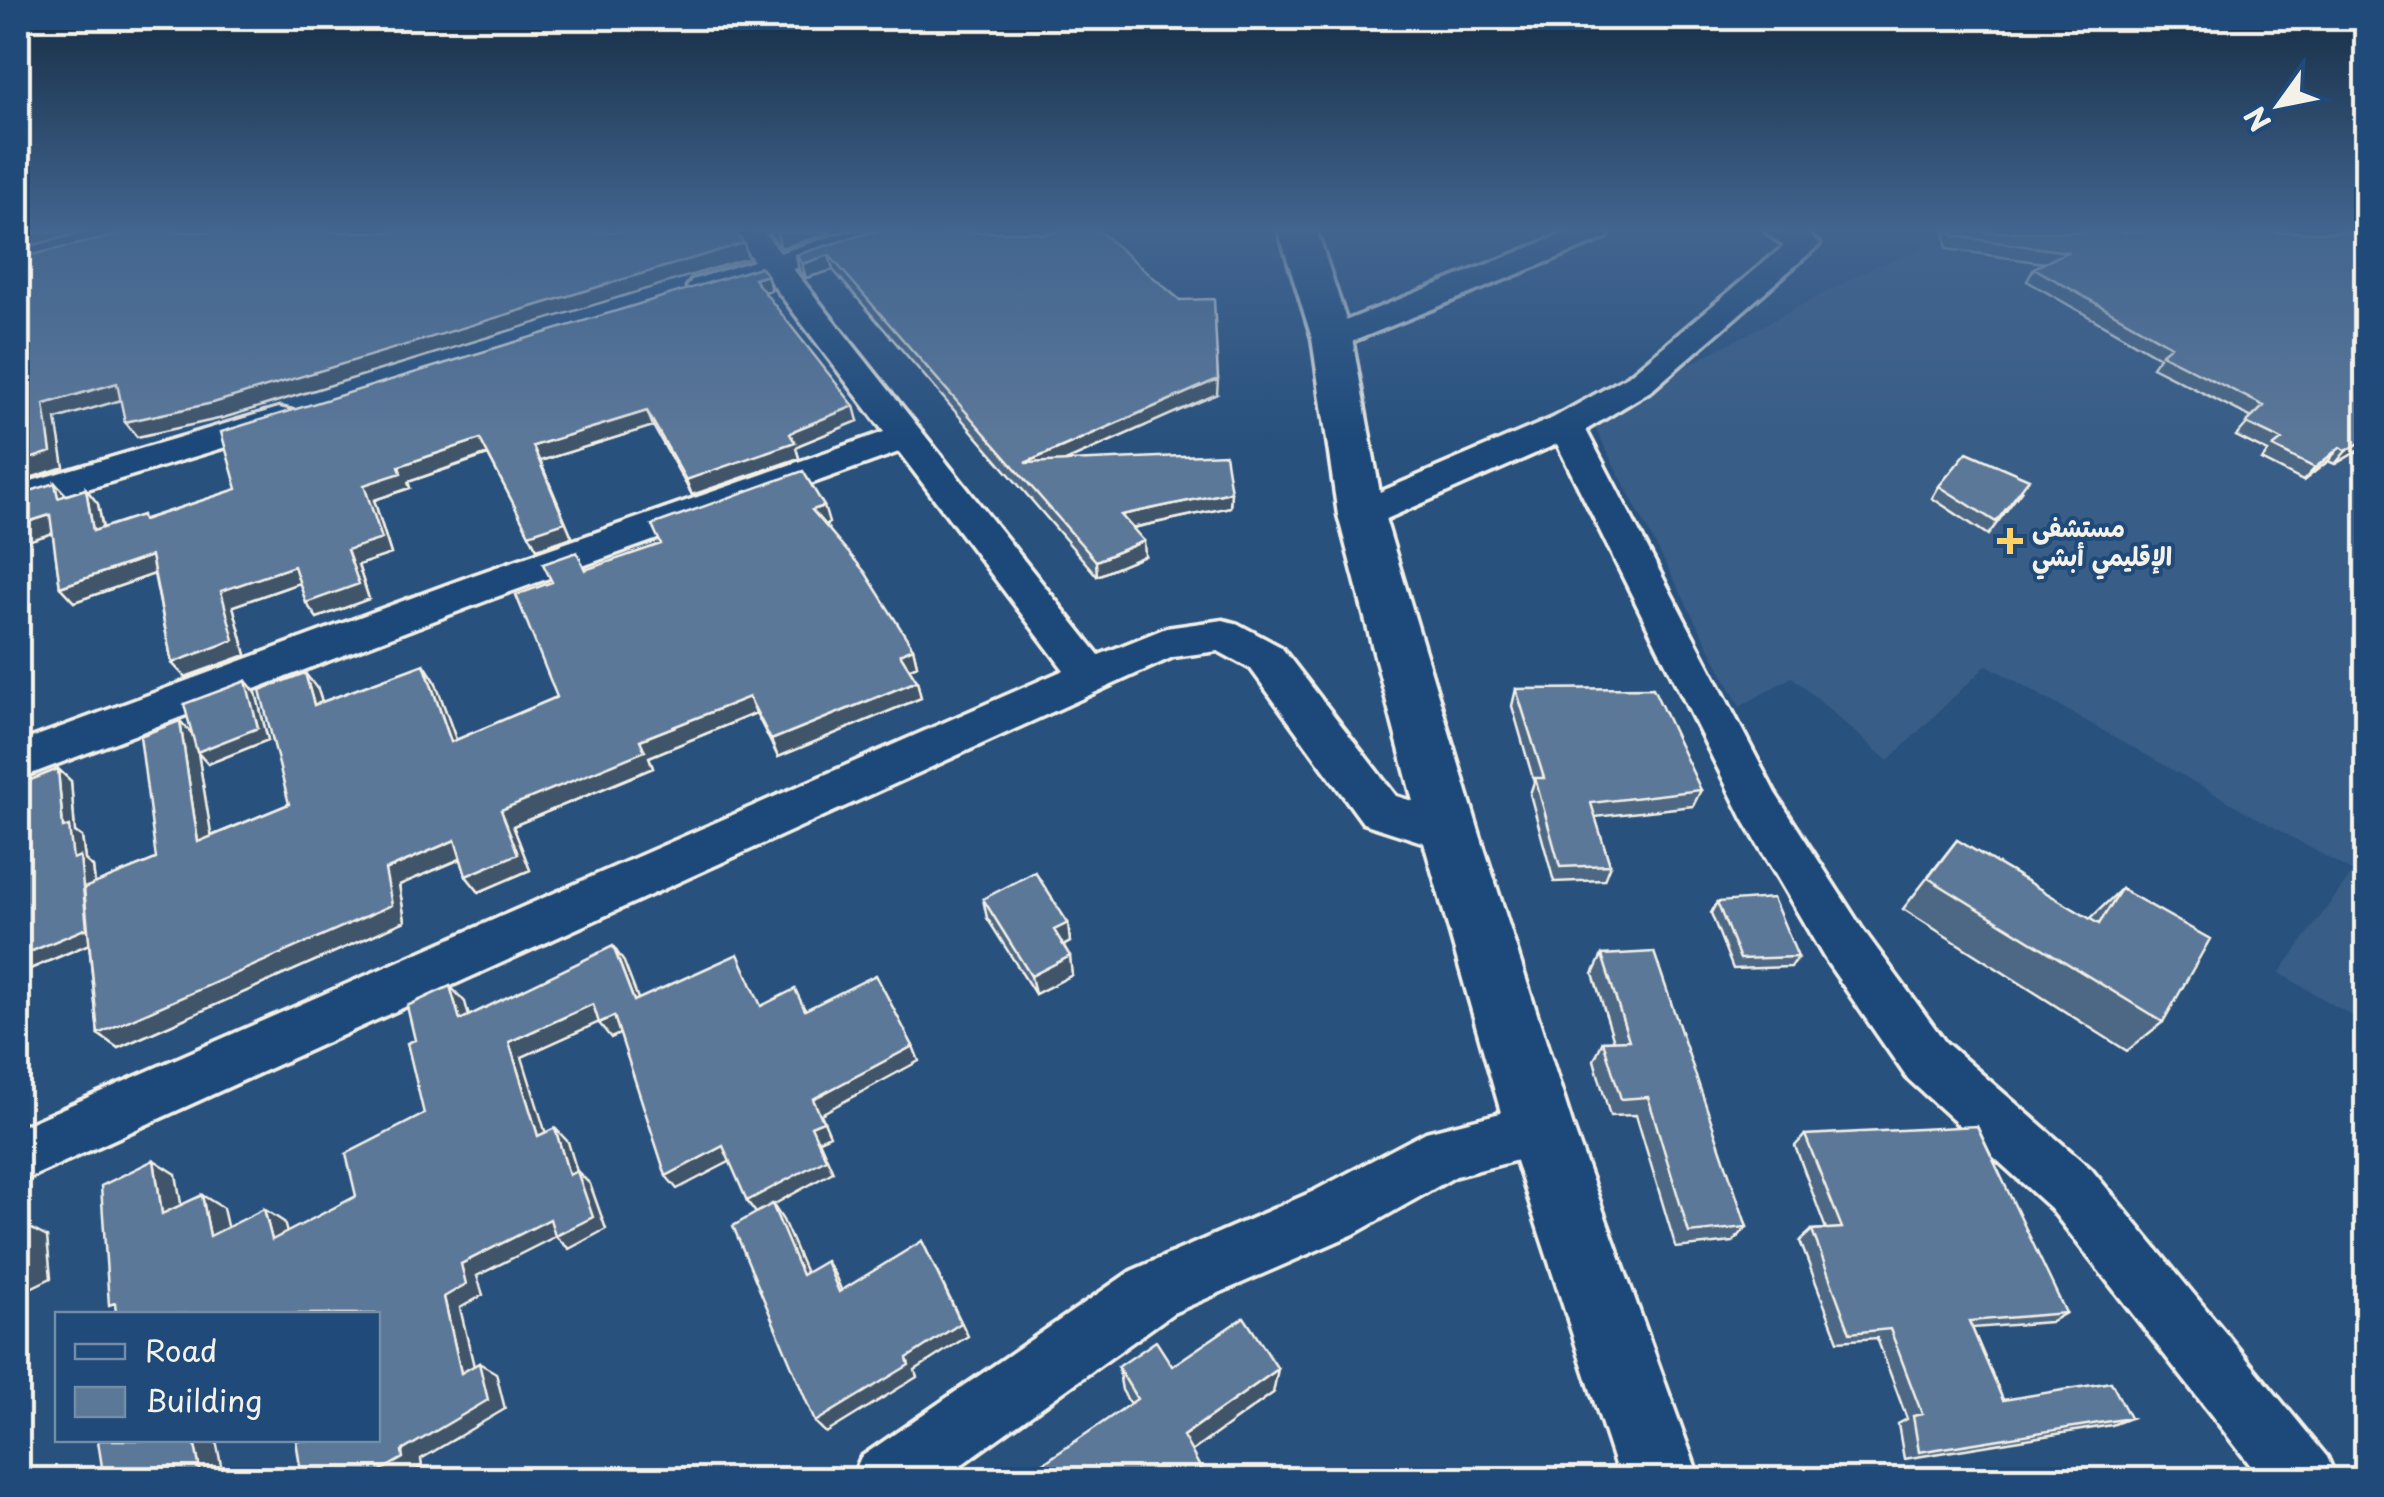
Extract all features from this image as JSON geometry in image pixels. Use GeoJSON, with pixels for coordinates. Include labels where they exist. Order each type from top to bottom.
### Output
{"type":"FeatureCollection","features":[{"type":"Feature","properties":{"kind":"street"},"geometry":{"type":"LineString","coordinates":[[804,302],[1090,674]]}},
{"type":"Feature","properties":{"kind":"street"},"geometry":{"type":"LineString","coordinates":[[1320,302],[1332,338],[1361,515],[1450,832],[1540,1130],[1660,1480]]}},
{"type":"Feature","properties":{"kind":"street"},"geometry":{"type":"LineString","coordinates":[[1332,338],[1422,302]]}},
{"type":"Feature","properties":{"kind":"street"},"geometry":{"type":"LineString","coordinates":[[1361,515],[1566,426],[1663,368],[1739,302]]}},
{"type":"Feature","properties":{"kind":"street"},"geometry":{"type":"LineString","coordinates":[[18,498],[308,410]]}},
{"type":"Feature","properties":{"kind":"street"},"geometry":{"type":"LineString","coordinates":[[1566,426],[1759,806],[1843,943],[1926,1060],[2072,1189],[2304,1480]]}},
{"type":"Feature","properties":{"kind":"street"},"geometry":{"type":"LineString","coordinates":[[18,761],[482,588],[906,437]]}},
{"type":"Feature","properties":{"kind":"street"},"geometry":{"type":"LineString","coordinates":[[18,1156],[1166,643],[1223,636],[1266,658],[1380,810],[1450,832]]}},
{"type":"Feature","properties":{"kind":"street"},"geometry":{"type":"LineString","coordinates":[[884,1480],[1152,1292],[1334,1213],[1446,1151],[1540,1130]]}},
{"type":"Feature","properties":{"kind":"shaded area","name":"مستشفى الإقليمي أبشي"},"geometry":{"type":"Polygon","coordinates":[[[1808,302],[2366,302],[2366,1024],[2279,973],[2353,872],[1987,665],[1888,761],[1792,677],[1740,707],[1589,417],[1808,302]]]}},
{"type":"Feature","properties":{"kind":"building"},"geometry":{"type":"Polygon","coordinates":[[[18,302],[549,302],[213,403],[125,422],[117,383],[44,404],[51,452],[18,463],[18,302]]]}},
{"type":"Feature","properties":{"kind":"building"},"geometry":{"type":"Polygon","coordinates":[[[646,302],[772,302],[854,406],[795,430],[790,434],[795,442],[686,480],[647,411],[533,446],[565,522],[529,534],[480,439],[399,466],[401,473],[364,485],[382,539],[347,550],[359,584],[306,603],[294,566],[221,591],[234,640],[172,663],[151,556],[60,587],[50,515],[18,525],[18,495],[55,483],[58,498],[86,489],[93,531],[142,515],[143,520],[237,489],[221,432],[646,302]]]}},
{"type":"Feature","properties":{"kind":"building"},"geometry":{"type":"Polygon","coordinates":[[[870,302],[1214,302],[1218,379],[1025,463],[1225,454],[1231,492],[1121,515],[1144,541],[1096,561],[870,302]]]}},
{"type":"Feature","properties":{"kind":"building"},"geometry":{"type":"Polygon","coordinates":[[[2093,302],[2366,302],[2366,439],[2346,451],[2340,447],[2315,468],[2273,447],[2282,440],[2246,423],[2264,406],[2161,354],[2171,346],[2093,302]]]}},
{"type":"Feature","properties":{"kind":"building"},"geometry":{"type":"Polygon","coordinates":[[[1967,452],[2029,479],[1996,522],[1939,486],[1967,452]]]}},
{"type":"Feature","properties":{"kind":"building"},"geometry":{"type":"Polygon","coordinates":[[[803,471],[824,506],[812,510],[865,572],[913,648],[900,654],[917,681],[771,740],[749,697],[640,740],[645,751],[501,810],[518,854],[466,876],[455,840],[385,870],[392,905],[98,1034],[84,888],[156,859],[140,736],[180,721],[198,842],[289,804],[260,690],[305,673],[314,705],[424,664],[451,742],[557,697],[516,595],[552,582],[543,564],[577,552],[585,570],[661,544],[652,525],[803,471]]]}},
{"type":"Feature","properties":{"kind":"building"},"geometry":{"type":"Polygon","coordinates":[[[246,681],[258,728],[197,752],[184,704],[246,681]]]}},
{"type":"Feature","properties":{"kind":"building"},"geometry":{"type":"Polygon","coordinates":[[[1653,688],[1701,790],[1591,803],[1610,865],[1560,867],[1535,778],[1544,778],[1516,689],[1653,688]]]}},
{"type":"Feature","properties":{"kind":"building"},"geometry":{"type":"Polygon","coordinates":[[[58,769],[63,828],[69,826],[73,859],[80,856],[87,928],[18,957],[18,785],[58,769]]]}},
{"type":"Feature","properties":{"kind":"building"},"geometry":{"type":"Polygon","coordinates":[[[1957,840],[2099,924],[2121,889],[2210,939],[2163,1022],[1928,878],[1957,840]]]}},
{"type":"Feature","properties":{"kind":"building"},"geometry":{"type":"Polygon","coordinates":[[[1035,872],[1068,923],[1054,930],[1070,956],[1031,976],[983,899],[1035,872]]]}},
{"type":"Feature","properties":{"kind":"building"},"geometry":{"type":"Polygon","coordinates":[[[1773,898],[1798,957],[1740,959],[1717,902],[1773,898]]]}},
{"type":"Feature","properties":{"kind":"building"},"geometry":{"type":"Polygon","coordinates":[[[613,946],[634,1001],[738,954],[761,1006],[795,989],[805,1010],[876,975],[913,1046],[813,1099],[823,1121],[811,1126],[826,1159],[747,1201],[723,1146],[666,1176],[614,1016],[599,1023],[593,1004],[509,1042],[538,1136],[555,1128],[569,1175],[577,1171],[593,1217],[555,1236],[550,1219],[461,1264],[466,1284],[444,1297],[461,1373],[479,1363],[488,1400],[402,1451],[403,1458],[364,1480],[351,1480],[350,1475],[343,1480],[302,1480],[296,1442],[380,1442],[380,1312],[116,1312],[115,1303],[109,1305],[101,1186],[154,1160],[162,1214],[202,1195],[210,1236],[264,1209],[272,1240],[356,1196],[346,1154],[424,1114],[407,1043],[415,1040],[407,1006],[450,986],[460,1020],[613,946]]]}},
{"type":"Feature","properties":{"kind":"building"},"geometry":{"type":"Polygon","coordinates":[[[1654,952],[1747,1227],[1689,1233],[1648,1097],[1621,1099],[1603,1041],[1629,1040],[1602,955],[1654,952]]]}},
{"type":"Feature","properties":{"kind":"building"},"geometry":{"type":"Polygon","coordinates":[[[1977,1126],[2066,1313],[1969,1321],[2003,1400],[2111,1382],[2130,1418],[1919,1452],[1913,1416],[1922,1414],[1890,1329],[1850,1333],[1812,1230],[1842,1228],[1805,1135],[1977,1126]]]}},
{"type":"Feature","properties":{"kind":"building"},"geometry":{"type":"Polygon","coordinates":[[[772,1204],[802,1275],[826,1261],[839,1292],[922,1241],[961,1323],[907,1358],[909,1365],[815,1422],[733,1226],[772,1204]]]}},
{"type":"Feature","properties":{"kind":"building"},"geometry":{"type":"Polygon","coordinates":[[[22,1224],[25,1266],[18,1270],[18,1226],[22,1224]]]}},
{"type":"Feature","properties":{"kind":"building"},"geometry":{"type":"Polygon","coordinates":[[[1244,1317],[1278,1369],[1183,1436],[1207,1480],[1019,1480],[1137,1399],[1118,1367],[1156,1341],[1172,1366],[1244,1317]]]}},
{"type":"Feature","properties":{"kind":"building"},"geometry":{"type":"Polygon","coordinates":[[[98,1442],[194,1442],[202,1480],[104,1480],[98,1442]]]}},
{"type":"Feature","properties":{"kind":"place","name":"مستشفى الإقليمي أبشي"},"geometry":{"type":"Point","coordinates":[2010,541]}}]}
